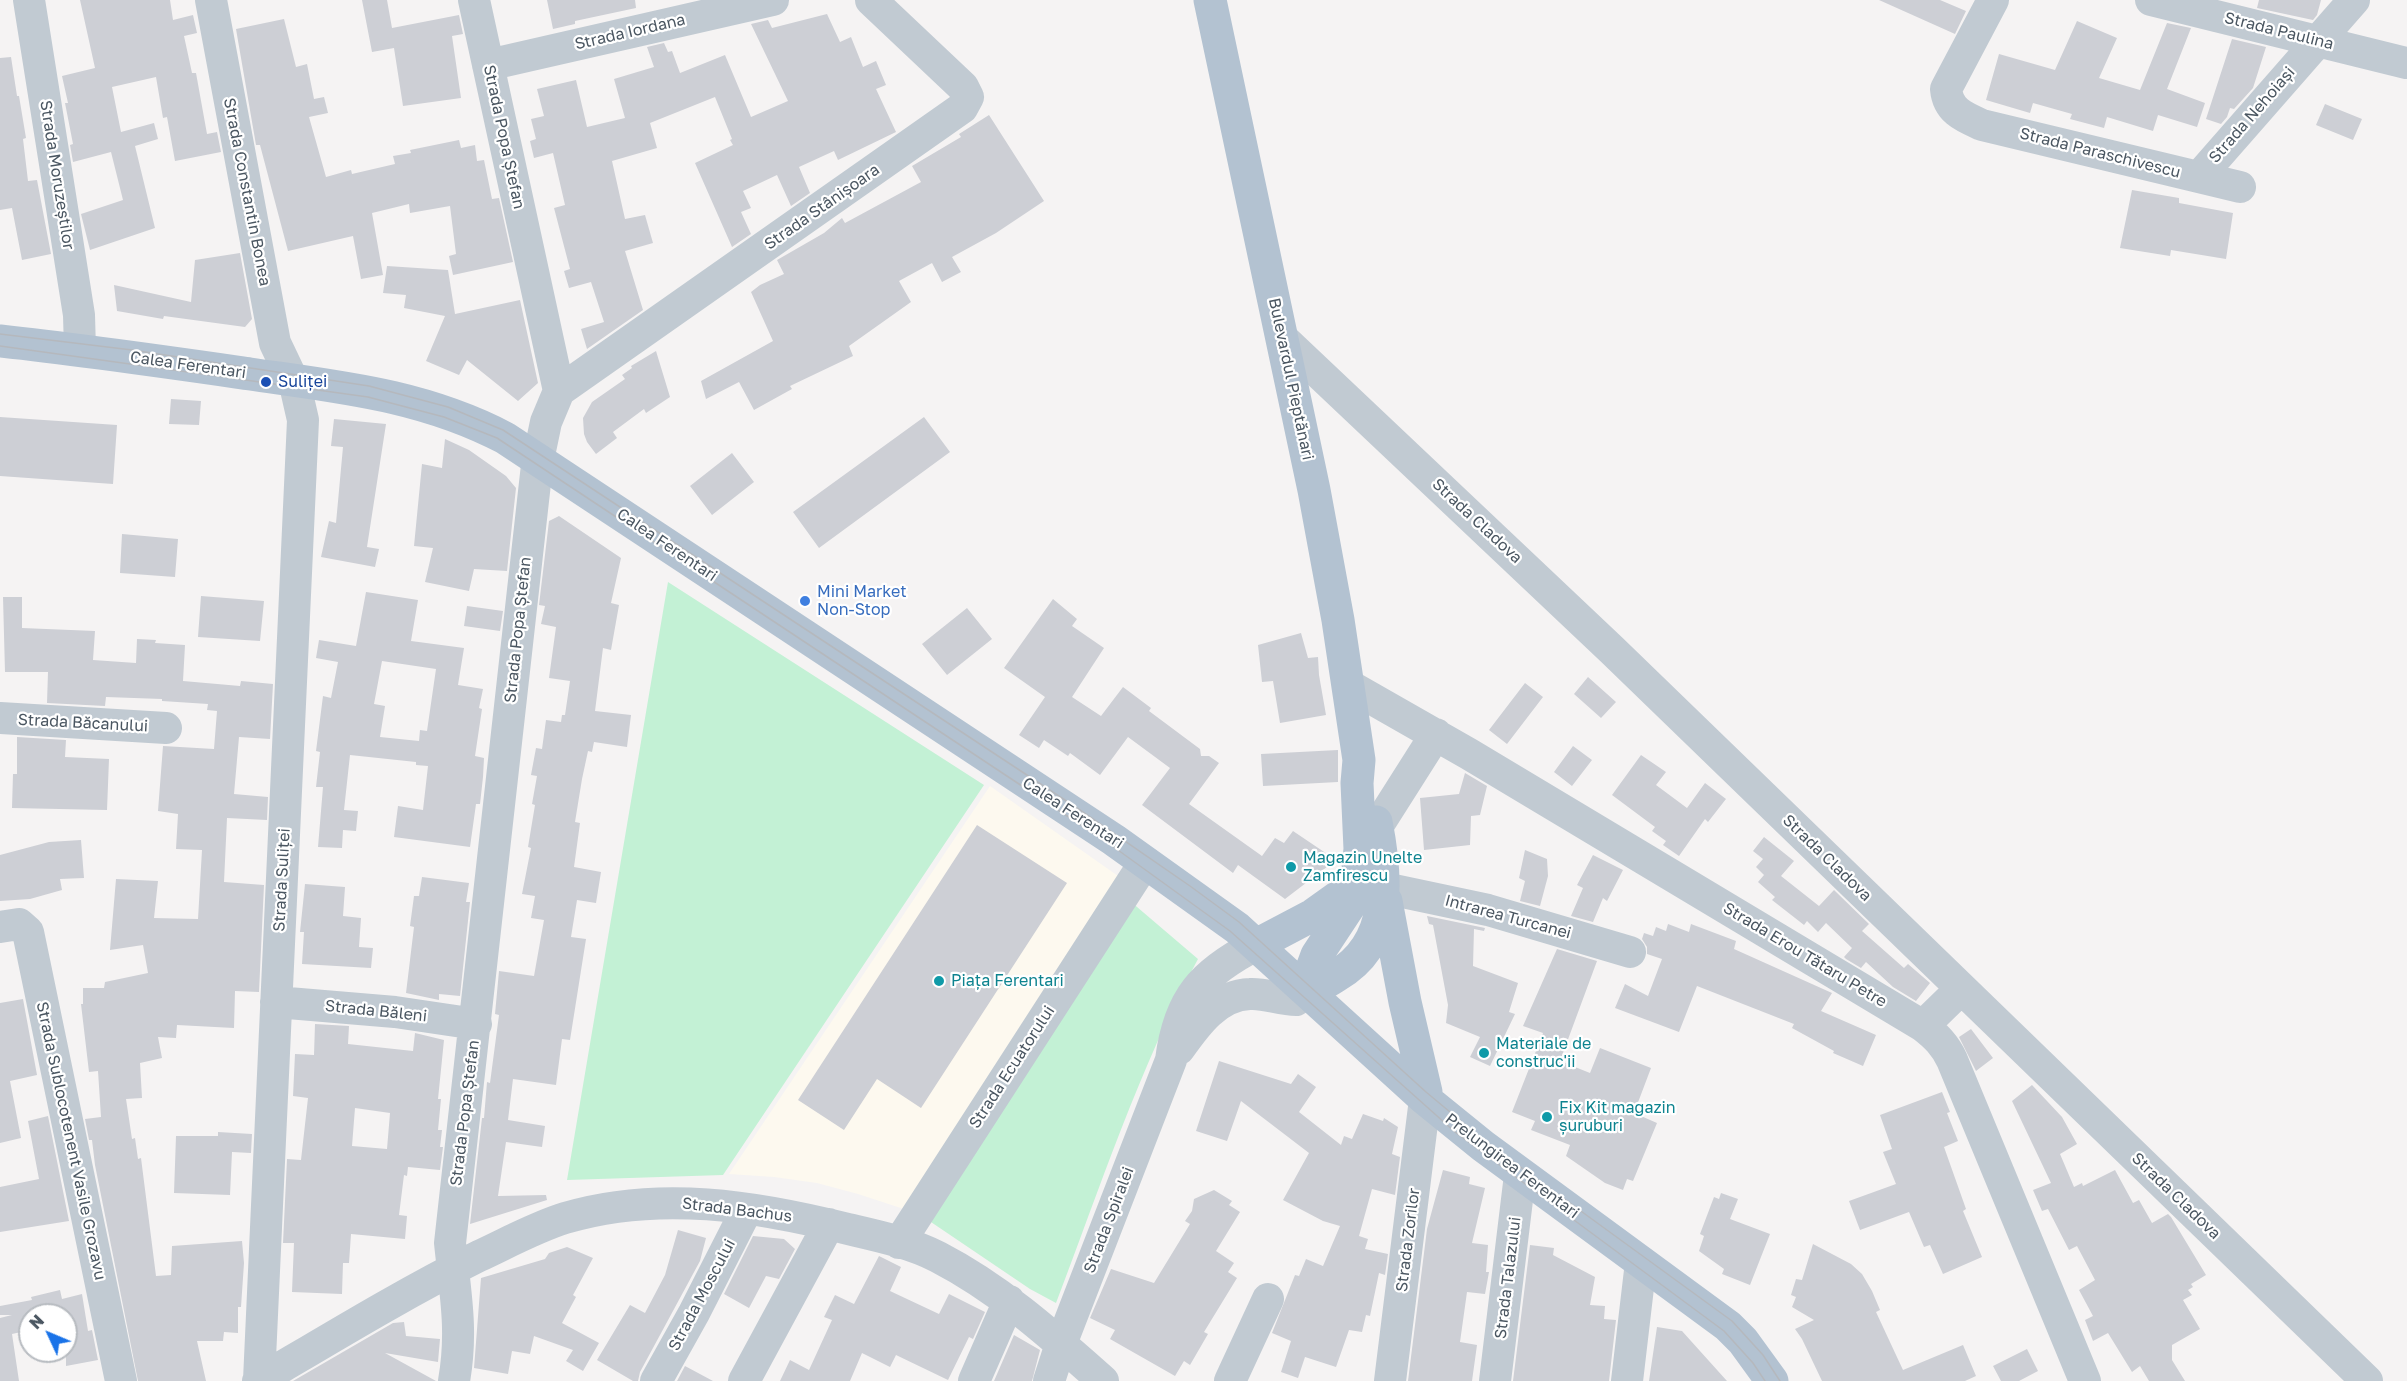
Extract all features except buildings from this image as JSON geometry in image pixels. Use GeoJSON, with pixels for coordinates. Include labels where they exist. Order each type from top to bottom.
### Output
{"type":"FeatureCollection","features":[{"type":"Feature","properties":{"kind":"main road","name":"Bulevardul Pieptănari"},"geometry":{"type":"LineString","coordinates":[[1210,0],[1314,490],[1359,760],[1357,783],[1361,831],[1370,883]]}},
{"type":"Feature","properties":{"kind":"main road","name":"Calea Ferentari"},"geometry":{"type":"LineString","coordinates":[[0,340],[363,390],[422,403],[492,430],[538,458],[1145,862],[1219,914],[1256,945]]}},
{"type":"Feature","properties":{"kind":"main road","name":"Bulevardul Pieptănari"},"geometry":{"type":"LineString","coordinates":[[1307,991],[1307,982],[1317,955],[1353,900],[1370,883],[1377,827],[1368,781],[1359,760]]}},
{"type":"Feature","properties":{"kind":"main road"},"geometry":{"type":"LineString","coordinates":[[1256,945],[1313,915],[1341,895],[1370,883],[1405,1002],[1426,1092],[1425,1099]]}},
{"type":"Feature","properties":{"kind":"main road","name":"Prelungirea Ferentari"},"geometry":{"type":"LineString","coordinates":[[1256,945],[1425,1099],[1521,1175],[1728,1326],[1743,1341],[1772,1381]]}},
{"type":"Feature","properties":{"kind":"street","name":"Strada Moruzeștilor"},"geometry":{"type":"LineString","coordinates":[[29,0],[79,315],[80,350]]}},
{"type":"Feature","properties":{"kind":"street","name":"Strada Constantin Bonea"},"geometry":{"type":"LineString","coordinates":[[211,0],[275,343],[292,380]]}},
{"type":"Feature","properties":{"kind":"street","name":"Strada Popa Ștefan"},"geometry":{"type":"LineString","coordinates":[[454,1381],[459,1313],[450,1243],[538,458],[546,422],[559,392],[474,0]]}},
{"type":"Feature","properties":{"kind":"street","name":"Strada Iordana"},"geometry":{"type":"LineString","coordinates":[[488,65],[772,0]]}},
{"type":"Feature","properties":{"kind":"street","name":"Strada Stânișoara"},"geometry":{"type":"LineString","coordinates":[[559,392],[962,108],[968,98],[963,87],[871,0]]}},
{"type":"Feature","properties":{"kind":"street","name":"Strada Paraschivescu"},"geometry":{"type":"LineString","coordinates":[[1993,0],[1946,89],[1947,102],[1961,116],[1982,125],[2240,187]]}},
{"type":"Feature","properties":{"kind":"street","name":"Strada Paulina"},"geometry":{"type":"LineString","coordinates":[[2151,0],[2196,5],[2317,41],[2406,63]]}},
{"type":"Feature","properties":{"kind":"street","name":"Strada Nehoiași"},"geometry":{"type":"LineString","coordinates":[[2199,177],[2354,0]]}},
{"type":"Feature","properties":{"kind":"street","name":"Strada Cladova"},"geometry":{"type":"LineString","coordinates":[[1283,339],[1612,650],[2367,1381]]}},
{"type":"Feature","properties":{"kind":"street","name":"Strada Suliței"},"geometry":{"type":"LineString","coordinates":[[259,1381],[303,420],[292,380]]}},
{"type":"Feature","properties":{"kind":"street","name":"Strada Erou Tătaru Petre"},"geometry":{"type":"LineString","coordinates":[[1348,685],[1436,734],[1923,1026],[1946,1047],[2085,1381]]}},
{"type":"Feature","properties":{"kind":"street","name":"Strada Băcanului"},"geometry":{"type":"LineString","coordinates":[[0,718],[166,728]]}},
{"type":"Feature","properties":{"kind":"street"},"geometry":{"type":"LineString","coordinates":[[1377,827],[1436,734]]}},
{"type":"Feature","properties":{"kind":"street","name":"Strada Ecuatorului"},"geometry":{"type":"LineString","coordinates":[[899,1243],[1145,862]]}},
{"type":"Feature","properties":{"kind":"street","name":"Intrarea Turcanei"},"geometry":{"type":"LineString","coordinates":[[1370,883],[1508,916],[1630,952]]}},
{"type":"Feature","properties":{"kind":"street","name":"Strada Sublocotenent Vasile Grozavu"},"geometry":{"type":"LineString","coordinates":[[0,927],[18,924],[28,932],[121,1381]]}},
{"type":"Feature","properties":{"kind":"street","name":"Strada Spiralei"},"geometry":{"type":"LineString","coordinates":[[1049,1381],[1061,1344],[1171,1060],[1174,1036],[1183,1011],[1201,982],[1228,960],[1256,945]]}},
{"type":"Feature","properties":{"kind":"street"},"geometry":{"type":"LineString","coordinates":[[1923,1026],[1961,989]]}},
{"type":"Feature","properties":{"kind":"street","name":"Strada Spiralei"},"geometry":{"type":"LineString","coordinates":[[1171,1060],[1201,1021],[1226,1000],[1251,994],[1296,1000],[1307,991]]}},
{"type":"Feature","properties":{"kind":"street","name":"Strada Băleni"},"geometry":{"type":"LineString","coordinates":[[276,1002],[395,1012],[476,1024]]}},
{"type":"Feature","properties":{"kind":"street","name":"Strada Zorilor"},"geometry":{"type":"LineString","coordinates":[[1390,1381],[1425,1099]]}},
{"type":"Feature","properties":{"kind":"street","name":"Strada Talazului"},"geometry":{"type":"LineString","coordinates":[[1495,1381],[1521,1175]]}},
{"type":"Feature","properties":{"kind":"street","name":"Strada Bachus"},"geometry":{"type":"LineString","coordinates":[[259,1381],[452,1270],[542,1227],[606,1208],[659,1202],[707,1203],[829,1224],[899,1243],[935,1256],[1009,1301],[1103,1381]]}},
{"type":"Feature","properties":{"kind":"street","name":"Strada Moscului"},"geometry":{"type":"LineString","coordinates":[[656,1381],[747,1209]]}},
{"type":"Feature","properties":{"kind":"street"},"geometry":{"type":"LineString","coordinates":[[744,1381],[829,1224]]}},
{"type":"Feature","properties":{"kind":"street"},"geometry":{"type":"LineString","coordinates":[[1627,1381],[1641,1263]]}},
{"type":"Feature","properties":{"kind":"street"},"geometry":{"type":"LineString","coordinates":[[1230,1381],[1268,1299]]}},
{"type":"Feature","properties":{"kind":"street"},"geometry":{"type":"LineString","coordinates":[[974,1381],[1009,1301]]}},
{"type":"Feature","properties":{"kind":"shaded area","name":"Piața Ferentari"},"geometry":{"type":"Polygon","coordinates":[[[990,786],[1128,883],[913,1212],[817,1183],[729,1174],[990,786]]]}},
{"type":"Feature","properties":{"kind":"green space"},"geometry":{"type":"Polygon","coordinates":[[[668,582],[984,785],[723,1175],[567,1180],[668,582]]]}},
{"type":"Feature","properties":{"kind":"green space"},"geometry":{"type":"Polygon","coordinates":[[[1130,901],[1198,959],[1139,1085],[1056,1303],[1030,1289],[925,1218],[1130,901]]]}},
{"type":"Feature","properties":{"kind":"tram line"},"geometry":{"type":"LineString","coordinates":[[0,334],[132,350],[369,386],[448,407],[503,430],[1077,808],[1239,922],[1426,1092],[1486,1142],[1732,1321],[1763,1355],[1780,1381]]}},
{"type":"Feature","properties":{"kind":"tram line"},"geometry":{"type":"LineString","coordinates":[[0,346],[368,397],[444,417],[497,438],[1111,845],[1230,931],[1455,1132],[1724,1331],[1753,1363],[1765,1381]]}},
{"type":"Feature","properties":{"kind":"place","name":"Suliței"},"geometry":{"type":"Point","coordinates":[266,382]}},
{"type":"Feature","properties":{"kind":"place","name":"Mini Market Non-Stop"},"geometry":{"type":"Point","coordinates":[805,601]}},
{"type":"Feature","properties":{"kind":"place","name":"Magazin Unelte Zamfirescu"},"geometry":{"type":"Point","coordinates":[1291,867]}},
{"type":"Feature","properties":{"kind":"place","name":"Piața Ferentari"},"geometry":{"type":"Point","coordinates":[939,981]}},
{"type":"Feature","properties":{"kind":"place","name":"Materiale de construc'ii"},"geometry":{"type":"Point","coordinates":[1484,1053]}},
{"type":"Feature","properties":{"kind":"place","name":"Fix Kit magazin șuruburi"},"geometry":{"type":"Point","coordinates":[1547,1117]}}]}
